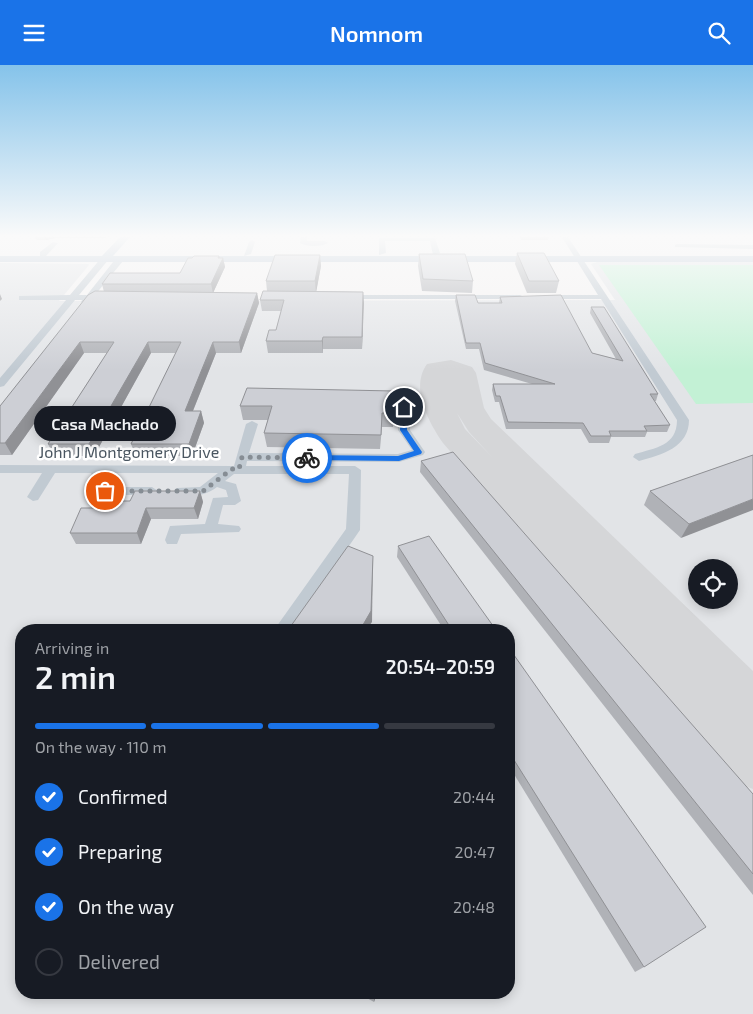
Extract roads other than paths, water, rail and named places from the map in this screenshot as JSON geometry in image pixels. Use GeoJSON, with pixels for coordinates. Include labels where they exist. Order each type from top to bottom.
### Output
{"type":"FeatureCollection","features":[{"type":"Feature","properties":{"kind":"street"},"geometry":{"type":"LineString","coordinates":[[0,384],[86,281]]}},
{"type":"Feature","properties":{"kind":"street"},"geometry":{"type":"LineString","coordinates":[[77,312],[101,281]]}},
{"type":"Feature","properties":{"kind":"street"},"geometry":{"type":"LineString","coordinates":[[593,281],[683,420],[684,428],[681,437],[674,443],[639,457]]}},
{"type":"Feature","properties":{"kind":"street"},"geometry":{"type":"LineString","coordinates":[[22,298],[115,297]]}},
{"type":"Feature","properties":{"kind":"street"},"geometry":{"type":"LineString","coordinates":[[333,297],[604,297]]}},
{"type":"Feature","properties":{"kind":"street"},"geometry":{"type":"LineString","coordinates":[[328,464],[399,458],[419,452],[404,430],[404,407]]}},
{"type":"Feature","properties":{"kind":"street","name":"John J Montgomery Drive"},"geometry":{"type":"LineString","coordinates":[[0,469],[328,464],[355,470],[353,531],[286,624]]}},
{"type":"Feature","properties":{"kind":"street"},"geometry":{"type":"LineString","coordinates":[[96,469],[105,491],[203,491],[238,465]]}},
{"type":"Feature","properties":{"kind":"street"},"geometry":{"type":"LineString","coordinates":[[33,497],[51,469]]}},
{"type":"Feature","properties":{"kind":"street"},"geometry":{"type":"LineString","coordinates":[[210,529],[218,501],[235,501],[232,487],[215,482]]}},
{"type":"Feature","properties":{"kind":"street"},"geometry":{"type":"LineString","coordinates":[[172,540],[175,529],[234,529]]}},
{"type":"Feature","properties":{"kind":"lane"},"geometry":{"type":"LineString","coordinates":[[238,465],[252,424]]}},
{"type":"Feature","properties":{"kind":"place","name":"Casa Machado"},"geometry":{"type":"Point","coordinates":[105,491]}}]}
